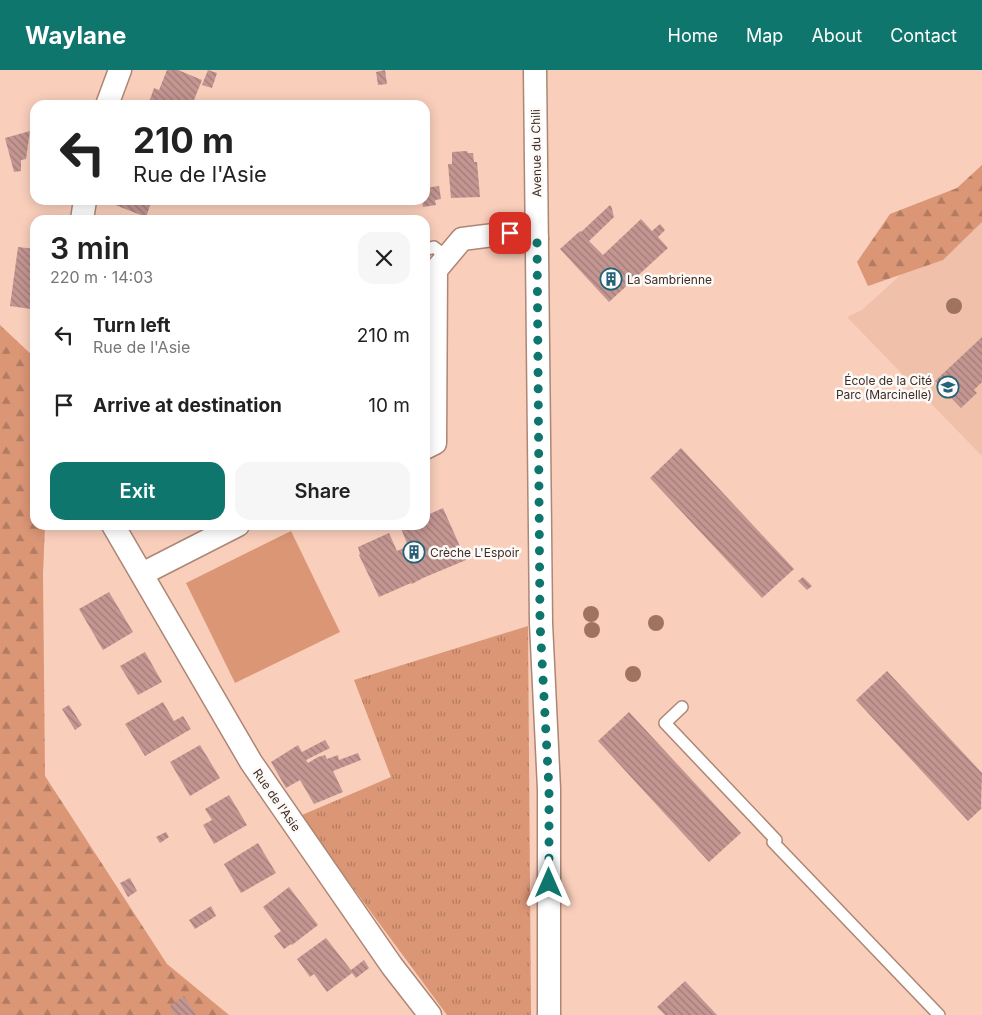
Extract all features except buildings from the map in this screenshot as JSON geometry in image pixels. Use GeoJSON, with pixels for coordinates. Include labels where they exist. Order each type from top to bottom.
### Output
{"type":"FeatureCollection","features":[{"type":"Feature","properties":{"kind":"street"},"geometry":{"type":"LineString","coordinates":[[109,100],[120,70]]}},
{"type":"Feature","properties":{"kind":"street","name":"Avenue du Chili"},"geometry":{"type":"LineString","coordinates":[[535,70],[540,623],[549,789],[549,1015]]}},
{"type":"Feature","properties":{"kind":"street"},"geometry":{"type":"LineString","coordinates":[[430,446],[435,443],[436,270],[462,239],[510,233],[537,238]]}},
{"type":"Feature","properties":{"kind":"street","name":"Rue de l'Asie"},"geometry":{"type":"LineString","coordinates":[[116,530],[251,762],[392,966],[430,1015]]}},
{"type":"Feature","properties":{"kind":"street"},"geometry":{"type":"LineString","coordinates":[[142,574],[228,530]]}},
{"type":"Feature","properties":{"kind":"lane"},"geometry":{"type":"LineString","coordinates":[[430,248],[434,247],[447,257]]}},
{"type":"Feature","properties":{"kind":"lane"},"geometry":{"type":"LineString","coordinates":[[682,707],[665,723],[939,1015]]}},
{"type":"Feature","properties":{"kind":"shaded area","name":"École de la Cité Parc (Marcinelle)"},"geometry":{"type":"Polygon","coordinates":[[[982,201],[982,456],[847,317],[862,310],[982,201]]]}},
{"type":"Feature","properties":{"kind":"green space"},"geometry":{"type":"Polygon","coordinates":[[[982,165],[982,222],[943,260],[868,286],[857,262],[890,214],[957,188],[982,165]]]}},
{"type":"Feature","properties":{"kind":"green space"},"geometry":{"type":"Polygon","coordinates":[[[0,325],[30,353],[30,530],[45,530],[43,574],[45,776],[167,964],[229,1015],[0,1015],[0,325]]]}},
{"type":"Feature","properties":{"kind":"green space"},"geometry":{"type":"Polygon","coordinates":[[[291,531],[340,632],[235,683],[186,583],[291,531]]]}},
{"type":"Feature","properties":{"kind":"green space"},"geometry":{"type":"Polygon","coordinates":[[[528,626],[531,1015],[447,1015],[331,858],[302,815],[391,777],[354,680],[528,626]]]}},
{"type":"Feature","properties":{"kind":"place","name":"La Sambrienne"},"geometry":{"type":"Point","coordinates":[611,279]}},
{"type":"Feature","properties":{"kind":"place","name":"École de la Cité Parc (Marcinelle)"},"geometry":{"type":"Point","coordinates":[948,387]}},
{"type":"Feature","properties":{"kind":"place","name":"Crèche L'Espoir"},"geometry":{"type":"Point","coordinates":[414,552]}},
{"type":"Feature","properties":{"kind":"route"},"geometry":{"type":"LineString","coordinates":[[510,233],[537,238],[540,623],[549,789],[549,883]]}}]}
